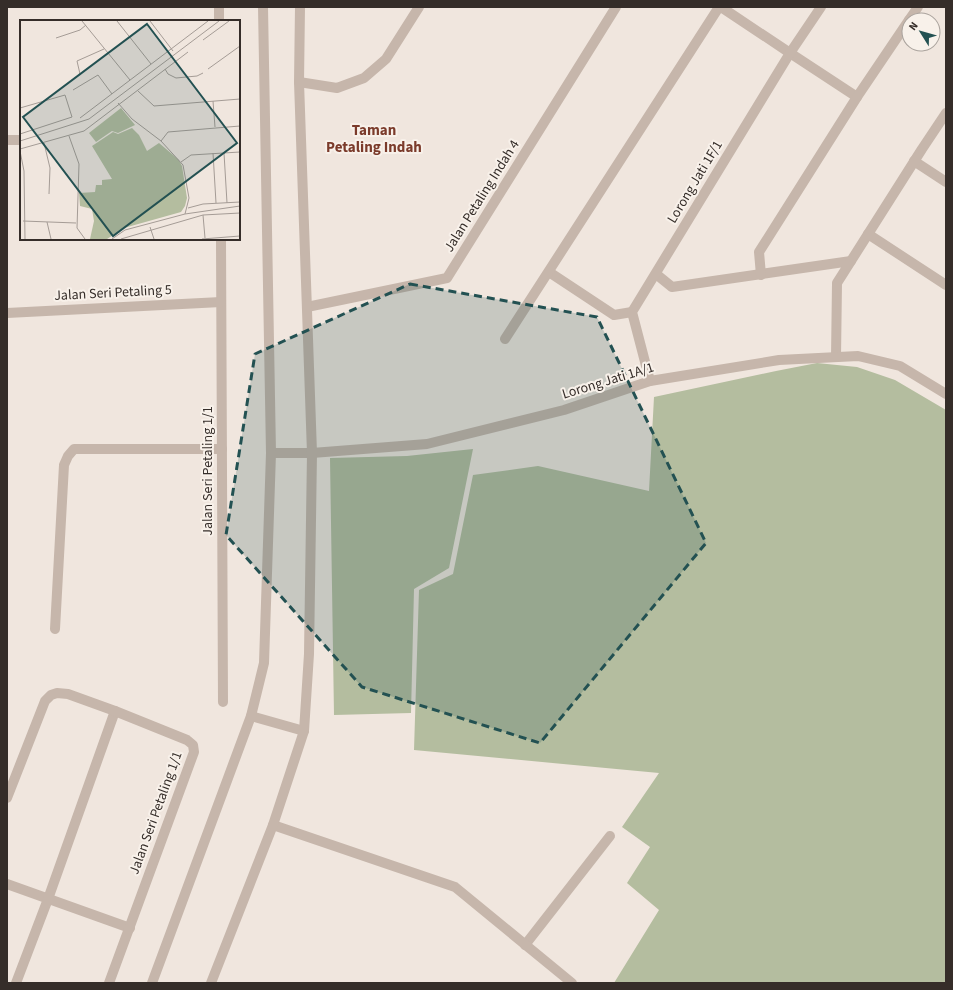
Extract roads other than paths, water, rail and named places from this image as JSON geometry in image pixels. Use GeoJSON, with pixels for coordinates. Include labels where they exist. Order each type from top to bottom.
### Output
{"type":"FeatureCollection","features":[{"type":"Feature","properties":{"kind":"street"},"geometry":{"type":"LineString","coordinates":[[219,7],[220,20]]}},
{"type":"Feature","properties":{"kind":"street"},"geometry":{"type":"LineString","coordinates":[[152,983],[251,716],[264,663],[271,453],[263,7]]}},
{"type":"Feature","properties":{"kind":"street"},"geometry":{"type":"LineString","coordinates":[[213,983],[273,824],[304,731],[309,654],[312,453],[298,82],[300,7]]}},
{"type":"Feature","properties":{"kind":"street"},"geometry":{"type":"LineString","coordinates":[[298,82],[337,88],[364,78],[386,59],[419,7]]}},
{"type":"Feature","properties":{"kind":"street","name":"Jalan Petaling Indah 4"},"geometry":{"type":"LineString","coordinates":[[307,307],[447,278],[616,7]]}},
{"type":"Feature","properties":{"kind":"street"},"geometry":{"type":"LineString","coordinates":[[505,339],[720,7],[857,97]]}},
{"type":"Feature","properties":{"kind":"street","name":"Lorong Jati 1F/1"},"geometry":{"type":"LineString","coordinates":[[632,312],[790,53],[821,7]]}},
{"type":"Feature","properties":{"kind":"street"},"geometry":{"type":"LineString","coordinates":[[761,275],[759,252],[857,97],[901,32]]}},
{"type":"Feature","properties":{"kind":"street"},"geometry":{"type":"LineString","coordinates":[[836,357],[837,283],[946,113]]}},
{"type":"Feature","properties":{"kind":"street"},"geometry":{"type":"LineString","coordinates":[[7,140],[20,140]]}},
{"type":"Feature","properties":{"kind":"street"},"geometry":{"type":"LineString","coordinates":[[914,161],[946,182]]}},
{"type":"Feature","properties":{"kind":"street"},"geometry":{"type":"LineString","coordinates":[[868,234],[946,285]]}},
{"type":"Feature","properties":{"kind":"street","name":"Jalan Seri Petaling 1/1"},"geometry":{"type":"LineString","coordinates":[[221,240],[223,702]]}},
{"type":"Feature","properties":{"kind":"street"},"geometry":{"type":"LineString","coordinates":[[656,274],[672,288],[851,261]]}},
{"type":"Feature","properties":{"kind":"street"},"geometry":{"type":"LineString","coordinates":[[549,272],[614,315],[632,312],[650,381]]}},
{"type":"Feature","properties":{"kind":"street","name":"Jalan Seri Petaling 5"},"geometry":{"type":"LineString","coordinates":[[7,313],[221,302]]}},
{"type":"Feature","properties":{"kind":"street","name":"Lorong Jati 1A/1"},"geometry":{"type":"LineString","coordinates":[[271,453],[312,453],[427,444],[564,410],[650,381],[779,360],[858,356],[900,366],[946,394]]}},
{"type":"Feature","properties":{"kind":"street"},"geometry":{"type":"LineString","coordinates":[[55,629],[64,465],[68,456],[74,449],[222,449]]}},
{"type":"Feature","properties":{"kind":"street","name":"Jalan Seri Petaling 1/1"},"geometry":{"type":"LineString","coordinates":[[7,798],[45,700],[50,695],[57,693],[68,694],[115,711],[186,740],[193,745],[194,752],[109,983]]}},
{"type":"Feature","properties":{"kind":"street"},"geometry":{"type":"LineString","coordinates":[[16,983],[48,899],[115,711]]}},
{"type":"Feature","properties":{"kind":"street"},"geometry":{"type":"LineString","coordinates":[[251,716],[304,731]]}},
{"type":"Feature","properties":{"kind":"street"},"geometry":{"type":"LineString","coordinates":[[273,824],[455,887],[572,983]]}},
{"type":"Feature","properties":{"kind":"street"},"geometry":{"type":"LineString","coordinates":[[525,945],[610,836]]}},
{"type":"Feature","properties":{"kind":"street"},"geometry":{"type":"LineString","coordinates":[[7,884],[130,928]]}},
{"type":"Feature","properties":{"kind":"district","name":"Taman Petaling Indah"},"geometry":{"type":"Point","coordinates":[374,138]}}]}
